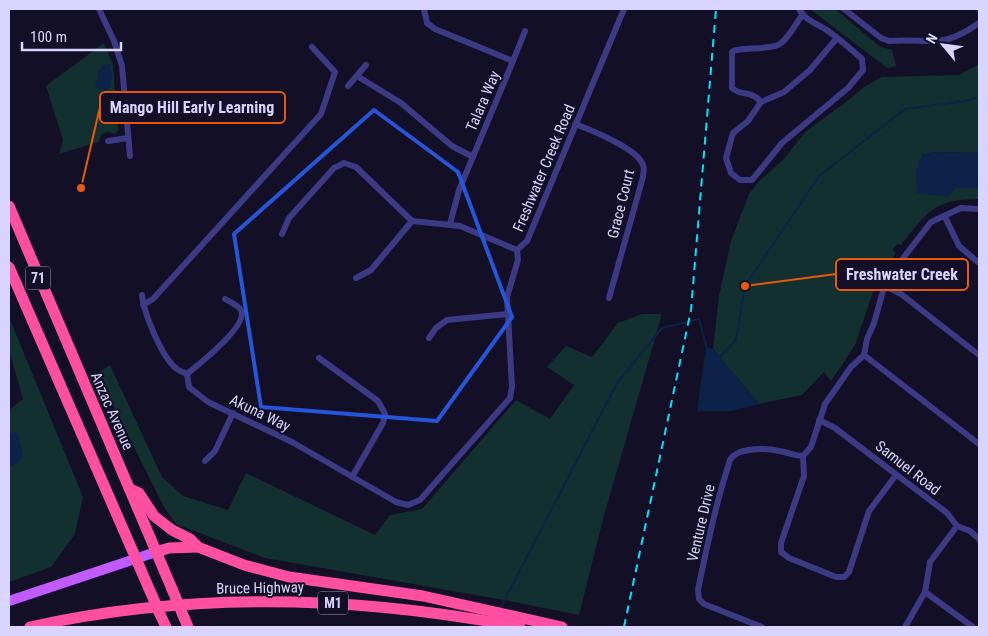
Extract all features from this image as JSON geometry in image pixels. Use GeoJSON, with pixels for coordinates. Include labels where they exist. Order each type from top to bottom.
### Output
{"type":"FeatureCollection","features":[{"type":"Feature","properties":{"kind":"highway","name":"Anzac Avenue"},"geometry":{"type":"LineString","coordinates":[[9,206],[11,220],[130,489],[188,627]]}},
{"type":"Feature","properties":{"kind":"highway","name":"71"},"geometry":{"type":"LineString","coordinates":[[9,266],[166,627]]}},
{"type":"Feature","properties":{"kind":"highway"},"geometry":{"type":"LineString","coordinates":[[130,489],[139,493],[147,508],[163,523],[190,539],[198,547]]}},
{"type":"Feature","properties":{"kind":"highway"},"geometry":{"type":"LineString","coordinates":[[156,552],[169,548],[198,547],[244,565],[288,577],[390,590],[479,614],[523,623],[562,627]]}},
{"type":"Feature","properties":{"kind":"highway","name":"Bruce Highway"},"geometry":{"type":"LineString","coordinates":[[30,627],[93,615],[187,604],[282,602],[365,605],[479,614]]}},
{"type":"Feature","properties":{"kind":"main road"},"geometry":{"type":"LineString","coordinates":[[9,601],[156,552]]}},
{"type":"Feature","properties":{"kind":"street"},"geometry":{"type":"LineString","coordinates":[[99,9],[114,41],[122,66],[130,156]]}},
{"type":"Feature","properties":{"kind":"street","name":"Talara Way"},"geometry":{"type":"LineString","coordinates":[[424,9],[427,23],[435,29],[513,61],[459,190],[450,224]]}},
{"type":"Feature","properties":{"kind":"street","name":"Freshwater Creek Road"},"geometry":{"type":"LineString","coordinates":[[408,505],[415,504],[426,495],[510,398],[512,387],[508,292],[517,263],[517,250],[527,241],[624,9]]}},
{"type":"Feature","properties":{"kind":"street"},"geometry":{"type":"LineString","coordinates":[[847,9],[881,38],[889,41],[944,42],[961,36],[979,23]]}},
{"type":"Feature","properties":{"kind":"street"},"geometry":{"type":"LineString","coordinates":[[761,102],[752,94],[737,92],[732,88],[732,52],[736,49],[758,50],[779,44],[801,12],[837,38],[864,62],[860,75],[848,88],[782,144],[752,180],[744,181],[735,177],[728,168],[727,148],[733,133],[748,121],[761,102],[784,92],[810,70],[837,38]]}},
{"type":"Feature","properties":{"kind":"street"},"geometry":{"type":"LineString","coordinates":[[513,61],[525,31]]}},
{"type":"Feature","properties":{"kind":"street"},"geometry":{"type":"LineString","coordinates":[[143,305],[153,299],[325,108],[335,72],[312,47]]}},
{"type":"Feature","properties":{"kind":"street"},"geometry":{"type":"LineString","coordinates":[[348,86],[366,65]]}},
{"type":"Feature","properties":{"kind":"street"},"geometry":{"type":"LineString","coordinates":[[357,76],[401,103],[452,146],[472,157]]}},
{"type":"Feature","properties":{"kind":"street","name":"Grace Court"},"geometry":{"type":"LineString","coordinates":[[575,124],[611,139],[640,160],[643,165],[643,177],[609,298]]}},
{"type":"Feature","properties":{"kind":"street"},"geometry":{"type":"LineString","coordinates":[[108,141],[128,138]]}},
{"type":"Feature","properties":{"kind":"street"},"geometry":{"type":"LineString","coordinates":[[282,234],[289,218],[334,168],[344,163],[356,167],[404,210],[412,221],[450,224],[517,250]]}},
{"type":"Feature","properties":{"kind":"street"},"geometry":{"type":"LineString","coordinates":[[896,475],[871,508],[849,572],[844,577],[836,577],[788,558],[781,552],[781,543],[804,473],[803,456],[811,447],[819,420],[827,402],[853,366],[864,355],[867,339],[886,286],[894,270],[927,225],[961,208],[979,210]]}},
{"type":"Feature","properties":{"kind":"street"},"geometry":{"type":"LineString","coordinates":[[945,217],[959,246],[979,263]]}},
{"type":"Feature","properties":{"kind":"street"},"geometry":{"type":"LineString","coordinates":[[356,278],[371,270],[412,221]]}},
{"type":"Feature","properties":{"kind":"street"},"geometry":{"type":"LineString","coordinates":[[886,286],[901,294],[979,355]]}},
{"type":"Feature","properties":{"kind":"street","name":"Akuna Way"},"geometry":{"type":"LineString","coordinates":[[142,296],[143,305],[152,331],[175,368],[187,374],[188,385],[192,391],[208,402],[292,442],[396,502],[408,505]]}},
{"type":"Feature","properties":{"kind":"street"},"geometry":{"type":"LineString","coordinates":[[187,374],[224,342],[240,322],[241,311],[225,299]]}},
{"type":"Feature","properties":{"kind":"street"},"geometry":{"type":"LineString","coordinates":[[428,338],[436,328],[447,320],[508,314]]}},
{"type":"Feature","properties":{"kind":"street"},"geometry":{"type":"LineString","coordinates":[[864,355],[979,444]]}},
{"type":"Feature","properties":{"kind":"street"},"geometry":{"type":"LineString","coordinates":[[319,358],[378,401],[385,414],[383,423],[352,477]]}},
{"type":"Feature","properties":{"kind":"street"},"geometry":{"type":"LineString","coordinates":[[205,461],[215,451],[233,414]]}},
{"type":"Feature","properties":{"kind":"street","name":"Samuel Road"},"geometry":{"type":"LineString","coordinates":[[819,420],[835,428],[947,513],[957,526],[970,531],[979,539]]}},
{"type":"Feature","properties":{"kind":"street","name":"Venture Drive"},"geometry":{"type":"LineString","coordinates":[[762,627],[704,604],[699,599],[698,590],[710,538],[710,526],[730,460],[735,454],[742,451],[777,450],[803,456]]}},
{"type":"Feature","properties":{"kind":"street"},"geometry":{"type":"LineString","coordinates":[[905,627],[925,592],[930,562],[957,526]]}},
{"type":"Feature","properties":{"kind":"street"},"geometry":{"type":"LineString","coordinates":[[925,592],[973,627]]}},
{"type":"Feature","properties":{"kind":"highlighted area"},"geometry":{"type":"Polygon","coordinates":[[[374,110],[458,172],[512,317],[437,421],[261,407],[234,234],[374,110]]]}},
{"type":"Feature","properties":{"kind":"green space"},"geometry":{"type":"Polygon","coordinates":[[[810,9],[835,9],[879,46],[892,50],[896,66],[887,68],[810,9]]]}},
{"type":"Feature","properties":{"kind":"green space"},"geometry":{"type":"Polygon","coordinates":[[[104,43],[113,65],[118,130],[115,134],[107,132],[102,134],[98,142],[59,154],[63,140],[46,86],[104,43]]]}},
{"type":"Feature","properties":{"kind":"green space"},"geometry":{"type":"Polygon","coordinates":[[[979,64],[979,153],[935,152],[922,155],[956,188],[979,188],[979,199],[941,205],[925,216],[901,245],[897,244],[893,249],[895,254],[876,283],[855,345],[831,381],[824,372],[802,395],[759,404],[713,349],[719,296],[731,241],[749,194],[759,181],[783,160],[805,132],[864,87],[882,77],[959,75],[979,64]]]}},
{"type":"Feature","properties":{"kind":"green space"},"geometry":{"type":"Polygon","coordinates":[[[642,314],[662,314],[603,519],[579,615],[265,558],[176,524],[164,507],[97,373],[110,365],[162,477],[183,496],[228,510],[246,473],[375,535],[390,515],[422,509],[516,400],[550,419],[574,385],[547,367],[566,346],[592,357],[618,323],[642,314]]]}},
{"type":"Feature","properties":{"kind":"green space"},"geometry":{"type":"Polygon","coordinates":[[[9,317],[83,497],[75,534],[51,567],[9,582],[9,410],[23,399],[9,350],[9,317]]]}},
{"type":"Feature","properties":{"kind":"water"},"geometry":{"type":"Polygon","coordinates":[[[111,64],[110,88],[103,91],[95,86],[99,70],[104,65],[111,64]]]}},
{"type":"Feature","properties":{"kind":"water"},"geometry":{"type":"Polygon","coordinates":[[[935,152],[979,153],[979,188],[956,188],[948,197],[917,193],[916,171],[922,155],[935,152]]]}},
{"type":"Feature","properties":{"kind":"water"},"geometry":{"type":"Polygon","coordinates":[[[706,348],[713,349],[759,404],[732,411],[697,411],[706,348]]]}},
{"type":"Feature","properties":{"kind":"water"},"geometry":{"type":"Polygon","coordinates":[[[18,433],[23,455],[19,462],[9,467],[9,434],[18,433]]]}},
{"type":"Feature","properties":{"kind":"waterway"},"geometry":{"type":"LineString","coordinates":[[720,357],[736,340],[745,286],[819,176],[905,109],[965,101],[979,97]]}},
{"type":"Feature","properties":{"kind":"waterway"},"geometry":{"type":"LineString","coordinates":[[500,609],[617,383],[662,328],[699,319],[707,349]]}},
{"type":"Feature","properties":{"kind":"railway"},"geometry":{"type":"LineString","coordinates":[[624,627],[691,310],[716,9]]}},
{"type":"Feature","properties":{"kind":"place","name":"Mango Hill Early Learning"},"geometry":{"type":"Point","coordinates":[81,188]}},
{"type":"Feature","properties":{"kind":"place","name":"Freshwater Creek"},"geometry":{"type":"Point","coordinates":[745,286]}}]}
